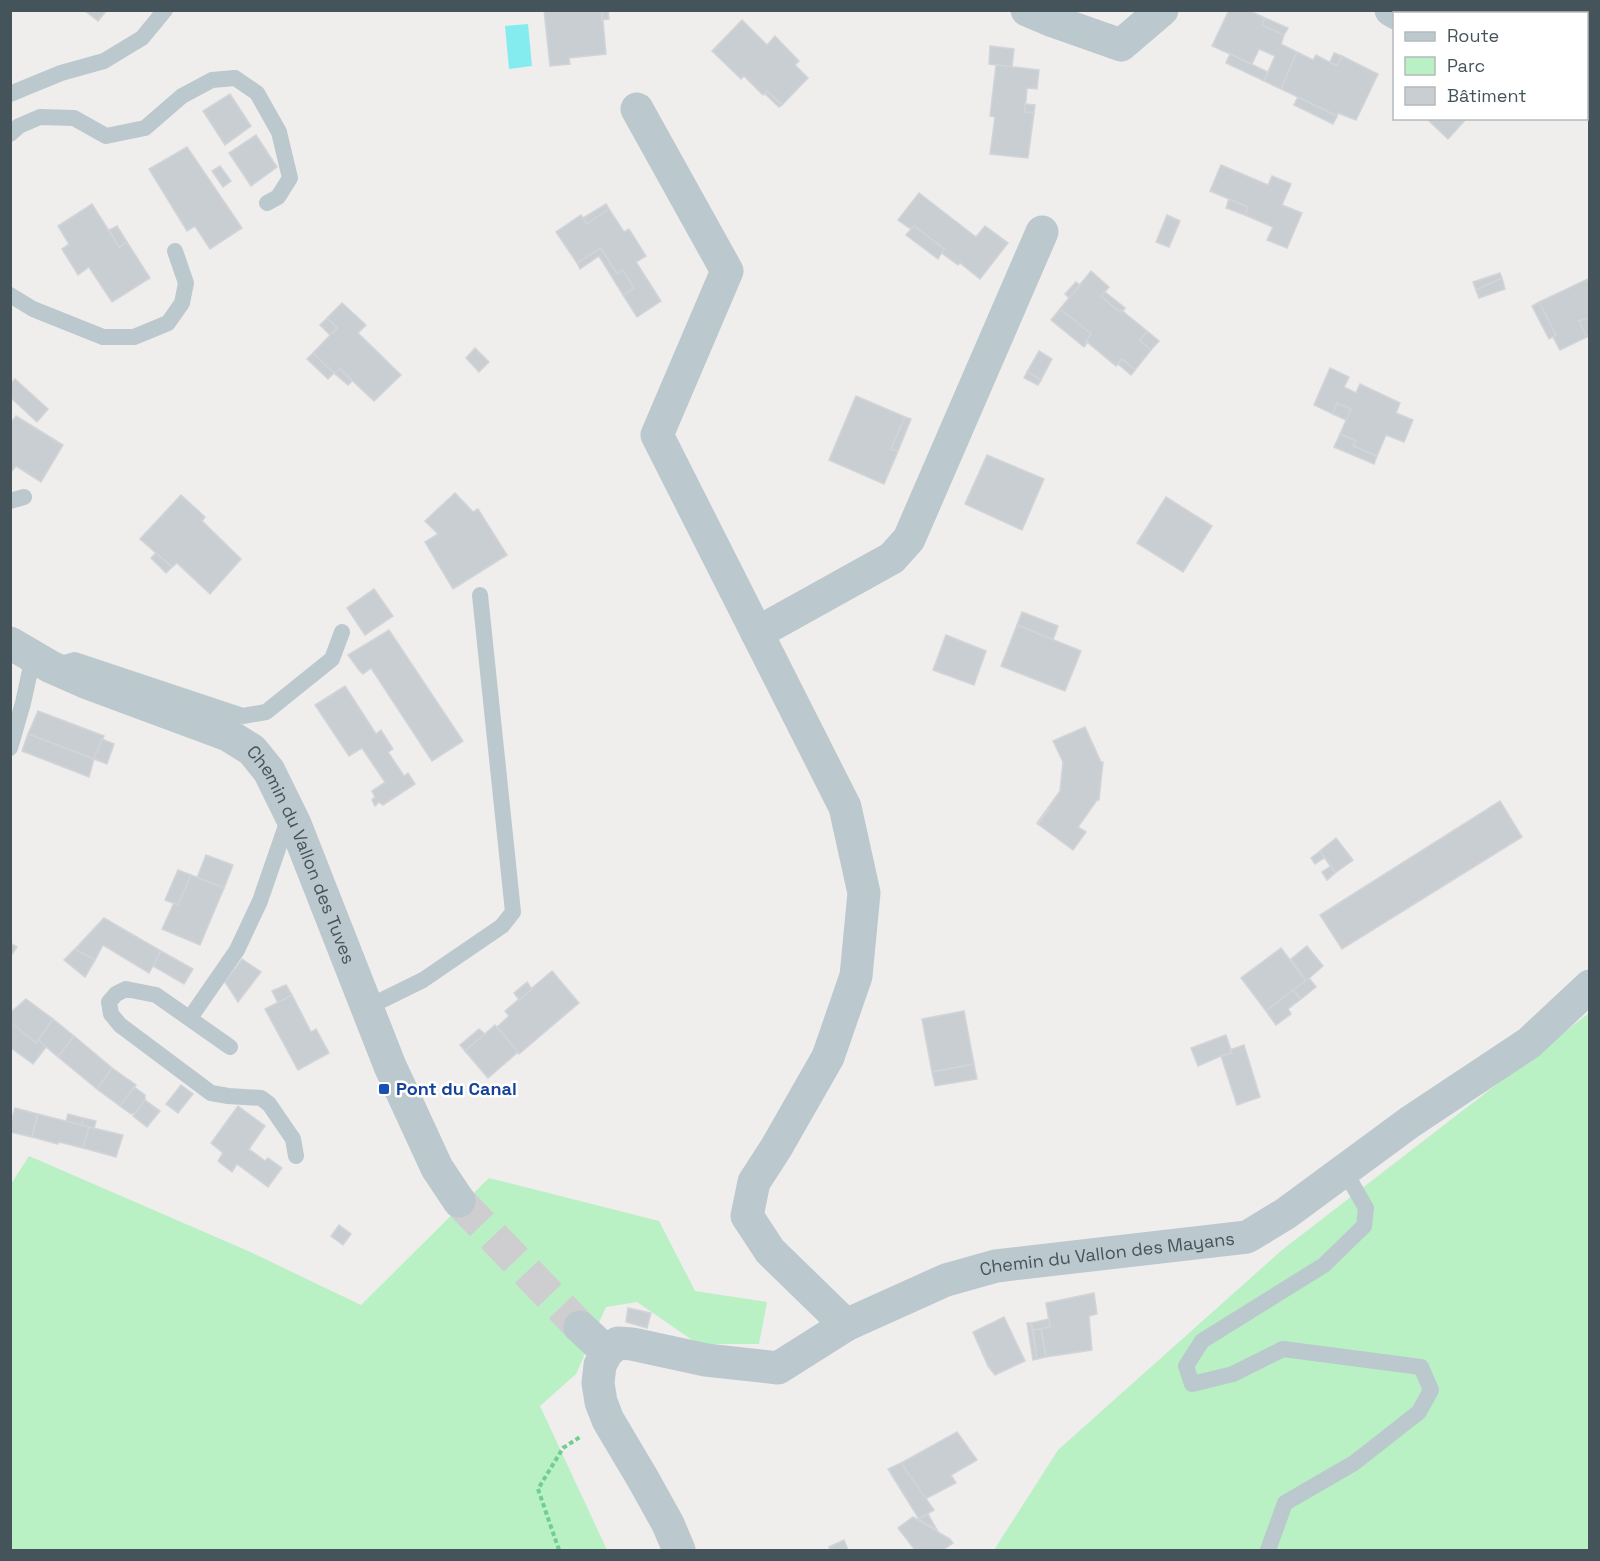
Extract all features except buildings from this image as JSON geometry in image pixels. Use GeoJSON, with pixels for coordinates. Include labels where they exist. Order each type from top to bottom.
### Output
{"type":"FeatureCollection","features":[{"type":"Feature","properties":{"kind":"street"},"geometry":{"type":"LineString","coordinates":[[1027,10],[1121,45],[1162,10]]}},
{"type":"Feature","properties":{"kind":"street"},"geometry":{"type":"LineString","coordinates":[[1391,10],[1402,12]]}},
{"type":"Feature","properties":{"kind":"street"},"geometry":{"type":"LineString","coordinates":[[637,109],[727,271],[657,435],[845,807],[864,893],[856,976],[828,1057],[754,1182],[747,1216],[770,1251],[846,1325]]}},
{"type":"Feature","properties":{"kind":"street"},"geometry":{"type":"LineString","coordinates":[[757,633],[892,558],[909,539],[1042,232]]}},
{"type":"Feature","properties":{"kind":"street","name":"Chemin du Vallon des Tuves"},"geometry":{"type":"LineString","coordinates":[[32,656],[85,682],[228,735],[252,750],[269,771],[295,824],[390,1066],[437,1168],[459,1201]]}},
{"type":"Feature","properties":{"kind":"street","name":"Chemin du Vallon des Mayans"},"geometry":{"type":"LineString","coordinates":[[607,1352],[618,1344],[632,1344],[706,1360],[778,1368],[846,1325],[946,1280],[996,1266],[1247,1237],[1286,1214],[1410,1122],[1529,1043],[1590,986]]}},
{"type":"Feature","properties":{"kind":"street"},"geometry":{"type":"LineString","coordinates":[[580,1327],[607,1352],[600,1365],[598,1383],[601,1402],[608,1420],[668,1524],[679,1551]]}},
{"type":"Feature","properties":{"kind":"lane"},"geometry":{"type":"LineString","coordinates":[[10,94],[61,73],[104,61],[142,38],[165,10]]}},
{"type":"Feature","properties":{"kind":"lane"},"geometry":{"type":"LineString","coordinates":[[10,134],[19,126],[40,117],[74,118],[106,136],[145,128],[182,96],[212,80],[235,78],[257,93],[279,132],[290,178],[278,197],[267,202]]}},
{"type":"Feature","properties":{"kind":"lane"},"geometry":{"type":"LineString","coordinates":[[10,295],[33,309],[103,337],[135,337],[168,323],[182,303],[186,283],[175,251]]}},
{"type":"Feature","properties":{"kind":"lane"},"geometry":{"type":"LineString","coordinates":[[366,1008],[423,980],[502,926],[513,912],[480,595]]}},
{"type":"Feature","properties":{"kind":"lane"},"geometry":{"type":"LineString","coordinates":[[10,748],[23,703],[32,656],[75,660],[243,716],[266,712],[332,659],[342,632]]}},
{"type":"Feature","properties":{"kind":"lane"},"geometry":{"type":"LineString","coordinates":[[190,1018],[242,941],[260,902],[290,813]]}},
{"type":"Feature","properties":{"kind":"lane"},"geometry":{"type":"LineString","coordinates":[[230,1047],[156,995],[126,989],[116,994],[109,1002],[111,1014],[120,1025],[211,1093],[261,1098],[269,1104],[292,1139],[296,1156]]}},
{"type":"Feature","properties":{"kind":"lane"},"geometry":{"type":"LineString","coordinates":[[1268,1551],[1285,1503],[1354,1463],[1419,1412],[1431,1390],[1421,1367],[1283,1349],[1233,1374],[1192,1384],[1185,1366],[1202,1341],[1324,1265],[1364,1226],[1366,1208],[1344,1170]]}},
{"type":"Feature","properties":{"kind":"path"},"geometry":{"type":"LineString","coordinates":[[559,1551],[538,1489],[562,1448],[608,1420]]}},
{"type":"Feature","properties":{"kind":"green space"},"geometry":{"type":"Polygon","coordinates":[[[1589,1013],[1589,1550],[994,1550],[1058,1450],[1282,1250],[1589,1013]]]}},
{"type":"Feature","properties":{"kind":"green space"},"geometry":{"type":"Polygon","coordinates":[[[29,1156],[248,1251],[361,1305],[489,1178],[659,1221],[695,1291],[767,1302],[759,1344],[698,1344],[637,1302],[606,1307],[576,1374],[540,1406],[607,1550],[11,1550],[11,1184],[29,1156]]]}},
{"type":"Feature","properties":{"kind":"water"},"geometry":{"type":"Polygon","coordinates":[[[528,24],[532,66],[509,69],[505,26],[528,24]]]}},
{"type":"Feature","properties":{"kind":"tunnel"},"geometry":{"type":"LineString","coordinates":[[459,1201],[580,1327]]}},
{"type":"Feature","properties":{"kind":"place","name":"Pont du Canal"},"geometry":{"type":"Point","coordinates":[384,1089]}}]}
